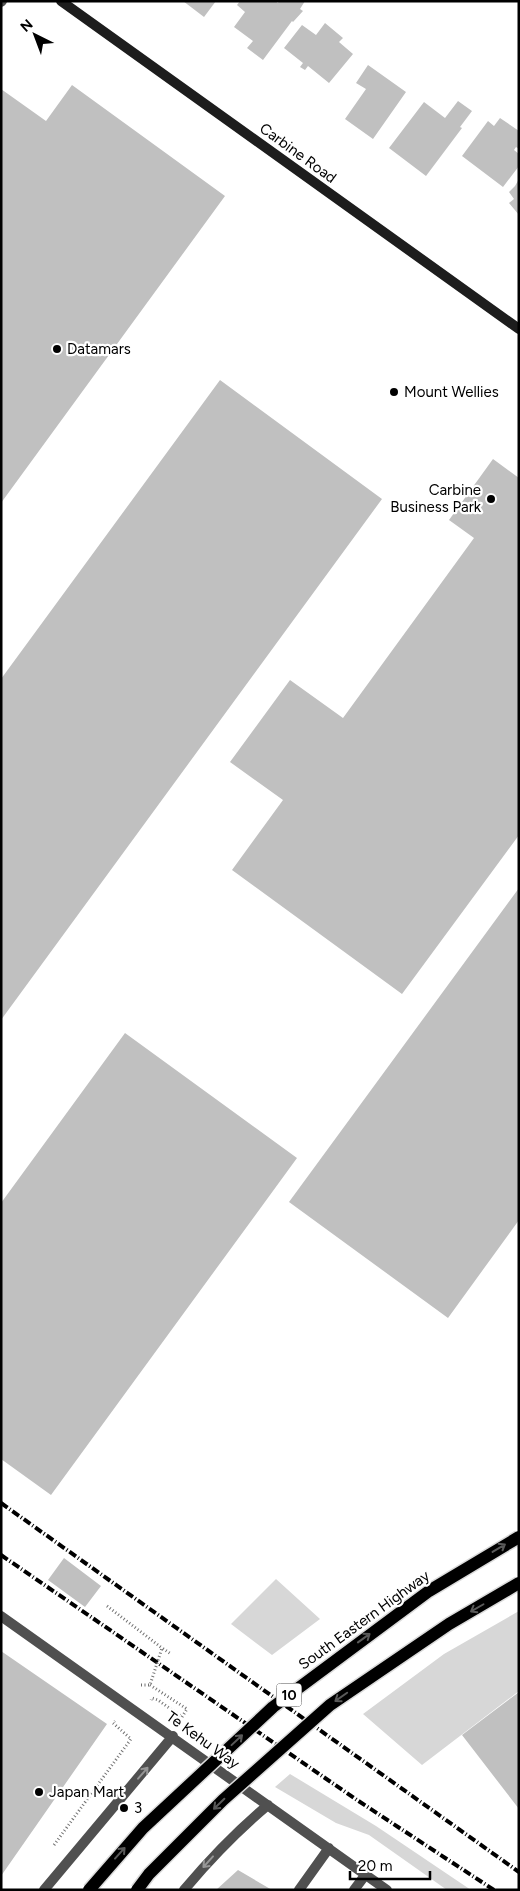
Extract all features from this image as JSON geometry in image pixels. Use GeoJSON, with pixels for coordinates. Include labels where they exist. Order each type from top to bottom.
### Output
{"type":"FeatureCollection","features":[{"type":"Feature","properties":{"kind":"main road","name":"Carbine Road"},"geometry":{"type":"LineString","coordinates":[[61,1],[519,329]]}},
{"type":"Feature","properties":{"kind":"main road","name":"South Eastern Highway"},"geometry":{"type":"LineString","coordinates":[[89,1890],[143,1828],[273,1707],[429,1591],[519,1537]]}},
{"type":"Feature","properties":{"kind":"main road","name":"10"},"geometry":{"type":"LineString","coordinates":[[137,1890],[148,1874],[224,1800],[330,1705],[449,1624],[519,1583]]}},
{"type":"Feature","properties":{"kind":"lane","name":"Te Kehu Way"},"geometry":{"type":"LineString","coordinates":[[1,1616],[97,1685],[173,1736],[387,1890]]}},
{"type":"Feature","properties":{"kind":"lane"},"geometry":{"type":"LineString","coordinates":[[44,1890],[173,1736]]}},
{"type":"Feature","properties":{"kind":"lane"},"geometry":{"type":"LineString","coordinates":[[184,1890],[207,1862],[240,1828],[268,1805]]}},
{"type":"Feature","properties":{"kind":"lane"},"geometry":{"type":"LineString","coordinates":[[299,1890],[329,1848]]}},
{"type":"Feature","properties":{"kind":"lane"},"geometry":{"type":"LineString","coordinates":[[354,1890],[366,1874]]}},
{"type":"Feature","properties":{"kind":"path"},"geometry":{"type":"LineString","coordinates":[[107,1606],[171,1654]]}},
{"type":"Feature","properties":{"kind":"path"},"geometry":{"type":"LineString","coordinates":[[150,1685],[162,1648]]}},
{"type":"Feature","properties":{"kind":"path"},"geometry":{"type":"LineString","coordinates":[[141,1685],[150,1685],[187,1709],[182,1716],[158,1700]]}},
{"type":"Feature","properties":{"kind":"path"},"geometry":{"type":"LineString","coordinates":[[51,1850],[131,1738],[113,1723],[118,1718]]}},
{"type":"Feature","properties":{"kind":"shaded area"},"geometry":{"type":"Polygon","coordinates":[[[276,1579],[320,1619],[272,1655],[231,1624],[276,1579]]]}},
{"type":"Feature","properties":{"kind":"shaded area"},"geometry":{"type":"Polygon","coordinates":[[[519,1611],[519,1691],[422,1765],[363,1714],[444,1654],[519,1611]]]}},
{"type":"Feature","properties":{"kind":"shaded area"},"geometry":{"type":"Polygon","coordinates":[[[290,1774],[376,1826],[471,1890],[447,1890],[369,1835],[336,1823],[275,1787],[290,1774]]]}},
{"type":"Feature","properties":{"kind":"building"},"geometry":{"type":"Polygon","coordinates":[[[183,1],[216,1],[204,17],[183,1]]]}},
{"type":"Feature","properties":{"kind":"building"},"geometry":{"type":"Polygon","coordinates":[[[240,1],[275,1],[278,3],[279,1],[305,1],[300,9],[303,11],[292,21],[263,60],[247,48],[253,41],[234,27],[245,12],[237,5],[240,1]]]}},
{"type":"Feature","properties":{"kind":"building"},"geometry":{"type":"Polygon","coordinates":[[[325,23],[343,38],[339,42],[353,54],[329,83],[308,66],[305,70],[300,67],[303,63],[284,48],[302,25],[316,35],[325,23]]]}},
{"type":"Feature","properties":{"kind":"building"},"geometry":{"type":"Polygon","coordinates":[[[368,65],[406,92],[373,139],[345,119],[366,89],[356,83],[368,65]]]}},
{"type":"Feature","properties":{"kind":"building","name":"Datamars"},"geometry":{"type":"Polygon","coordinates":[[[72,85],[225,196],[1,503],[1,89],[46,121],[72,85]]]}},
{"type":"Feature","properties":{"kind":"building"},"geometry":{"type":"Polygon","coordinates":[[[458,101],[472,111],[460,127],[462,128],[426,176],[389,148],[424,102],[445,118],[458,101]]]}},
{"type":"Feature","properties":{"kind":"building"},"geometry":{"type":"Polygon","coordinates":[[[500,118],[519,131],[519,149],[516,147],[514,150],[519,154],[519,166],[503,187],[462,156],[488,121],[494,126],[500,118]]]}},
{"type":"Feature","properties":{"kind":"building"},"geometry":{"type":"Polygon","coordinates":[[[519,179],[519,215],[509,203],[514,199],[509,192],[519,179]]]}},
{"type":"Feature","properties":{"kind":"building"},"geometry":{"type":"Polygon","coordinates":[[[220,380],[382,499],[1,1020],[1,679],[220,380]]]}},
{"type":"Feature","properties":{"kind":"building"},"geometry":{"type":"Polygon","coordinates":[[[493,459],[519,478],[519,835],[402,994],[232,870],[283,800],[230,762],[290,680],[343,718],[474,538],[449,520],[493,459]]]}},
{"type":"Feature","properties":{"kind":"building"},"geometry":{"type":"Polygon","coordinates":[[[519,888],[519,1220],[448,1318],[289,1202],[519,888]]]}},
{"type":"Feature","properties":{"kind":"building"},"geometry":{"type":"Polygon","coordinates":[[[125,1033],[297,1158],[51,1495],[1,1459],[1,1203],[125,1033]]]}},
{"type":"Feature","properties":{"kind":"building"},"geometry":{"type":"Polygon","coordinates":[[[64,1558],[101,1586],[85,1607],[48,1580],[64,1558]]]}},
{"type":"Feature","properties":{"kind":"building"},"geometry":{"type":"Polygon","coordinates":[[[1,1651],[107,1724],[1,1876],[1,1651]]]}},
{"type":"Feature","properties":{"kind":"building"},"geometry":{"type":"Polygon","coordinates":[[[519,1692],[519,1809],[462,1735],[519,1692]]]}},
{"type":"Feature","properties":{"kind":"building"},"geometry":{"type":"Polygon","coordinates":[[[238,1870],[272,1890],[216,1890],[238,1870]]]}},
{"type":"Feature","properties":{"kind":"railway"},"geometry":{"type":"LineString","coordinates":[[1,1503],[519,1872]]}},
{"type":"Feature","properties":{"kind":"railway"},"geometry":{"type":"LineString","coordinates":[[1,1555],[357,1800],[494,1890]]}},
{"type":"Feature","properties":{"kind":"place","name":"Datamars"},"geometry":{"type":"Point","coordinates":[57,349]}},
{"type":"Feature","properties":{"kind":"place","name":"Mount Wellies"},"geometry":{"type":"Point","coordinates":[394,392]}},
{"type":"Feature","properties":{"kind":"place","name":"Carbine Business Park"},"geometry":{"type":"Point","coordinates":[491,499]}},
{"type":"Feature","properties":{"kind":"place","name":"Japan Mart"},"geometry":{"type":"Point","coordinates":[39,1792]}},
{"type":"Feature","properties":{"kind":"place","name":"3"},"geometry":{"type":"Point","coordinates":[124,1808]}}]}
